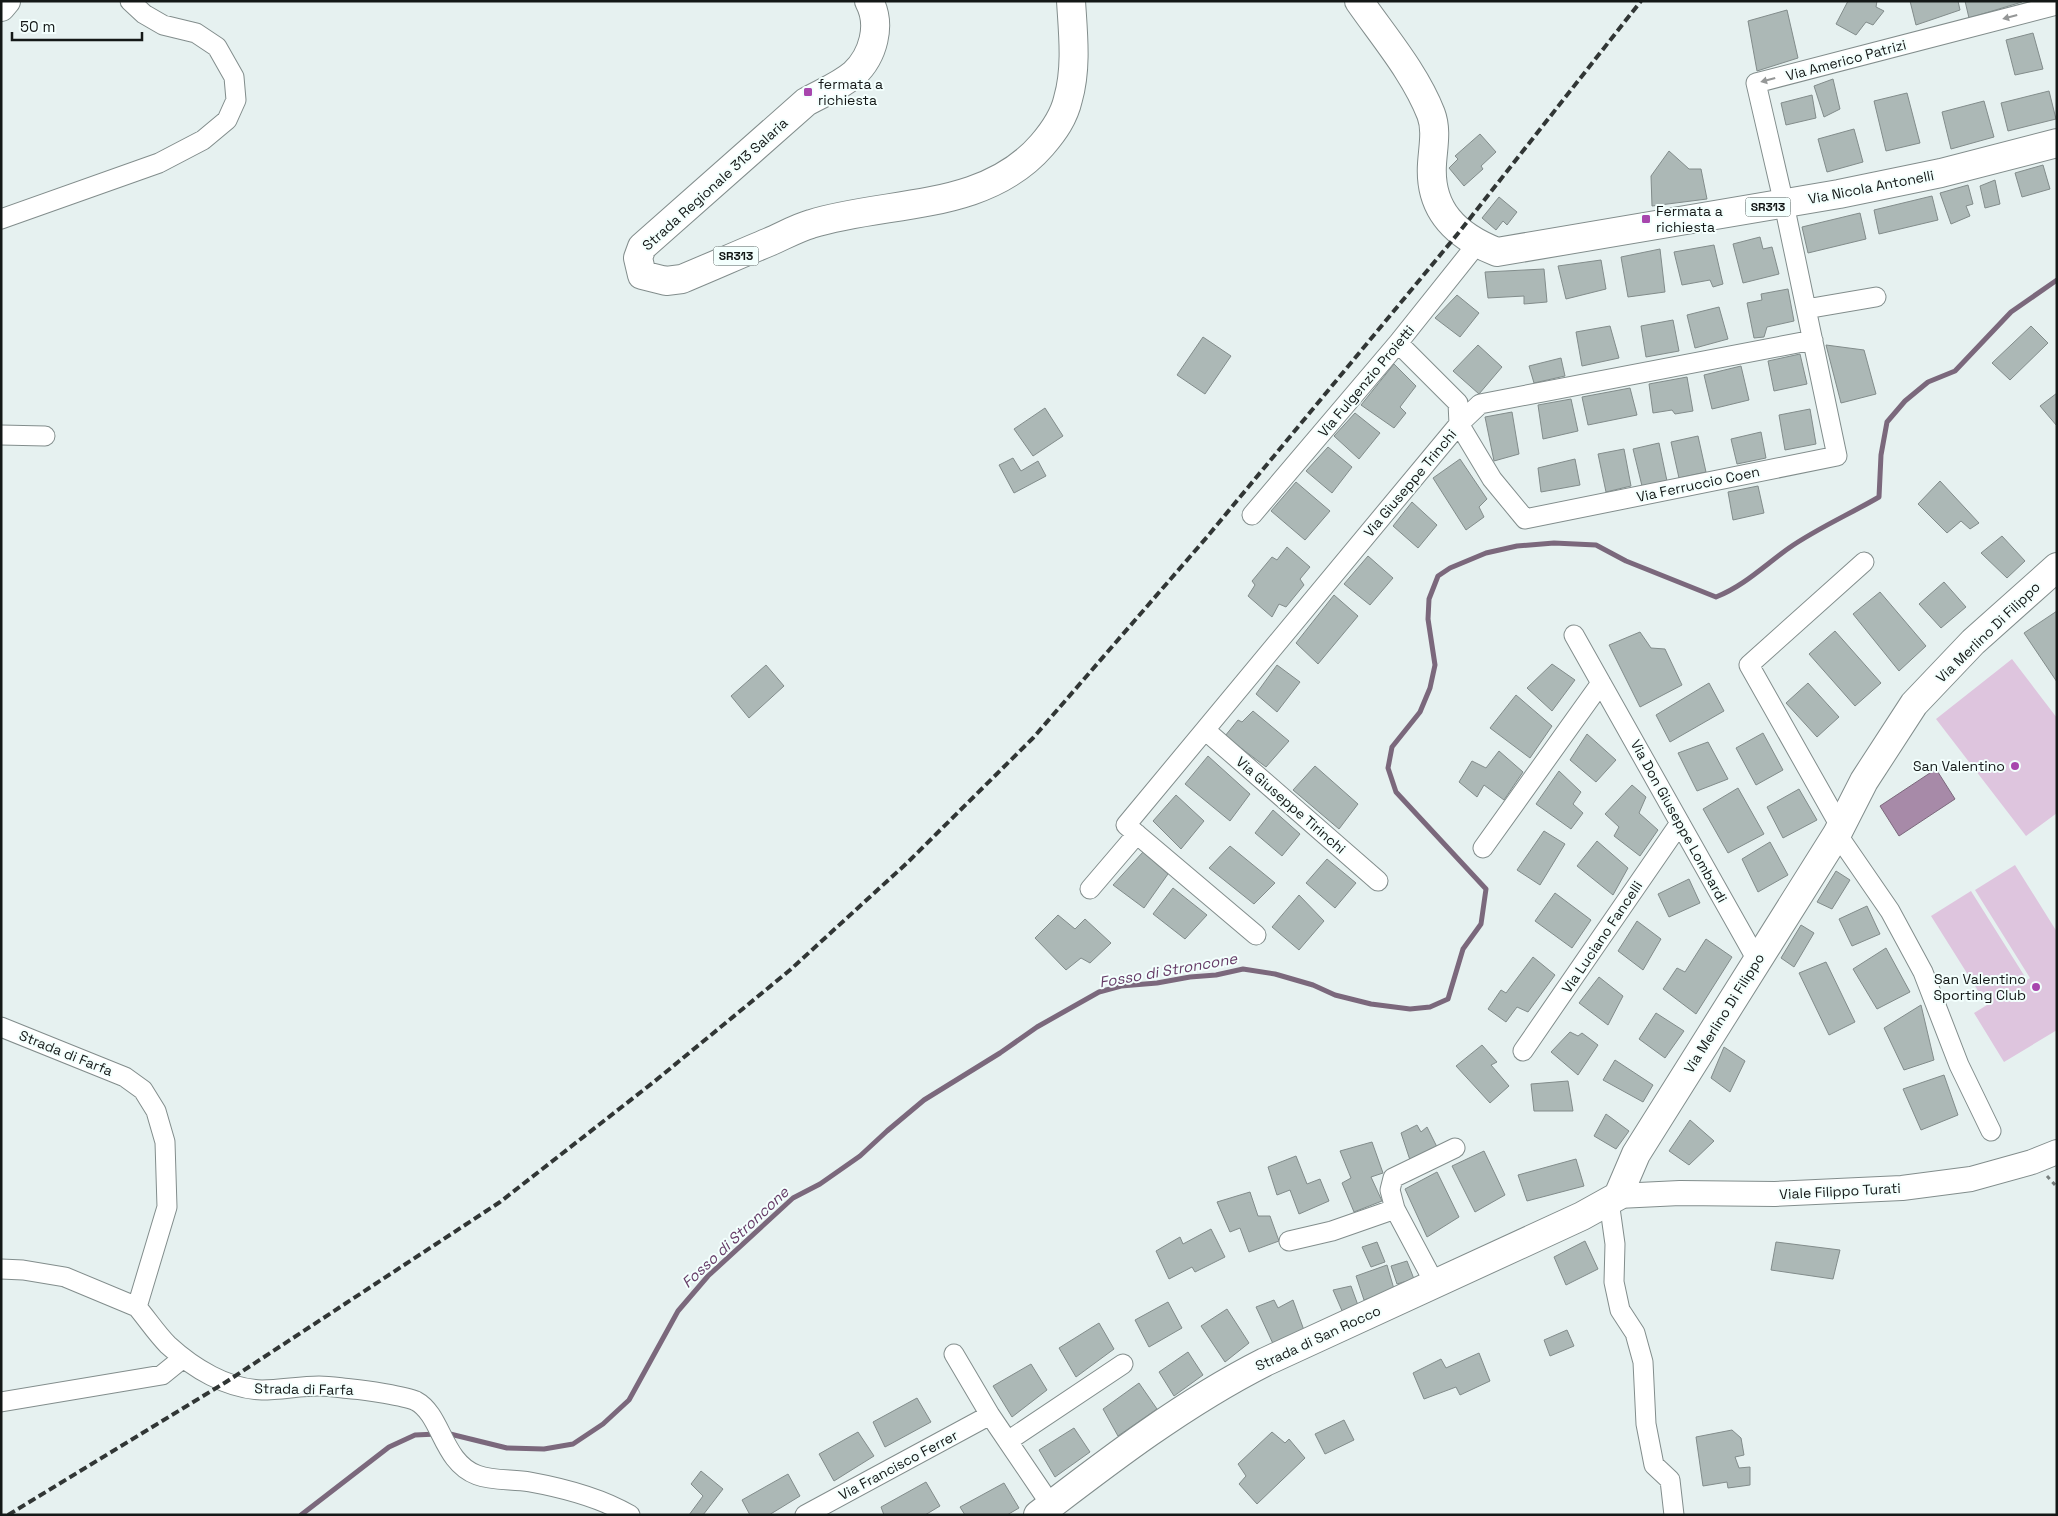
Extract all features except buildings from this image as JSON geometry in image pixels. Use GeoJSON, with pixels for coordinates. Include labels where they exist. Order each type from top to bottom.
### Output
{"type":"FeatureCollection","features":[{"type":"Feature","properties":{"kind":"main road"},"geometry":{"type":"LineString","coordinates":[[1,7],[6,1]]}},
{"type":"Feature","properties":{"kind":"main road","name":"Strada Regionale 313 Salaria"},"geometry":{"type":"LineString","coordinates":[[869,1],[874,19],[874,36],[871,50],[854,73],[836,86],[806,102],[642,247],[638,258],[642,275],[666,282],[682,279],[810,224],[851,214],[942,200],[976,190],[1008,173],[1033,155],[1057,127],[1068,100],[1072,75],[1071,1]]}},
{"type":"Feature","properties":{"kind":"main road","name":"SR313"},"geometry":{"type":"LineString","coordinates":[[1358,1],[1418,85],[1432,116],[1435,139],[1432,190],[1443,212],[1460,231],[1477,244]]}},
{"type":"Feature","properties":{"kind":"main road","name":"Via Nicola Antonelli"},"geometry":{"type":"LineString","coordinates":[[1477,244],[1496,252],[1784,204],[1941,173],[2057,143]]}},
{"type":"Feature","properties":{"kind":"main road","name":"Via Merlino Di Filippo"},"geometry":{"type":"LineString","coordinates":[[1614,1198],[1636,1154],[1839,830],[1864,781],[1914,704],[1973,642],[2057,567]]}},
{"type":"Feature","properties":{"kind":"main road","name":"Strada di San Rocco"},"geometry":{"type":"LineString","coordinates":[[1045,1510],[1126,1448],[1226,1382],[1265,1362],[1582,1216],[1614,1198]]}},
{"type":"Feature","properties":{"kind":"street"},"geometry":{"type":"LineString","coordinates":[[1,218],[159,163],[203,140],[227,120],[236,100],[234,77],[217,47],[196,33],[163,25],[130,1]]}},
{"type":"Feature","properties":{"kind":"street","name":"Via Americo Patrizi"},"geometry":{"type":"LineString","coordinates":[[1784,204],[1756,83],[2057,5]]}},
{"type":"Feature","properties":{"kind":"street","name":"Via Ferruccio Coen"},"geometry":{"type":"LineString","coordinates":[[1398,343],[1458,403],[1459,424],[1492,479],[1524,519],[1836,456],[1784,204]]}},
{"type":"Feature","properties":{"kind":"street","name":"Via Fulgenzio Proietti"},"geometry":{"type":"LineString","coordinates":[[1252,515],[1398,343],[1477,244]]}},
{"type":"Feature","properties":{"kind":"street"},"geometry":{"type":"LineString","coordinates":[[1806,309],[1876,297]]}},
{"type":"Feature","properties":{"kind":"street","name":"Via Giuseppe Trinchi"},"geometry":{"type":"LineString","coordinates":[[1090,889],[1204,730],[1459,424],[1480,404],[1812,340]]}},
{"type":"Feature","properties":{"kind":"street"},"geometry":{"type":"LineString","coordinates":[[1,436],[45,436]]}},
{"type":"Feature","properties":{"kind":"street"},"geometry":{"type":"LineString","coordinates":[[1864,562],[1749,665],[1839,830],[1890,911],[1923,972],[1958,1065],[1991,1131]]}},
{"type":"Feature","properties":{"kind":"street","name":"Via Don Giuseppe Lombardi"},"geometry":{"type":"LineString","coordinates":[[1574,635],[1757,960]]}},
{"type":"Feature","properties":{"kind":"street"},"geometry":{"type":"LineString","coordinates":[[1483,848],[1601,683]]}},
{"type":"Feature","properties":{"kind":"street","name":"Via Giuseppe Tirinchi"},"geometry":{"type":"LineString","coordinates":[[1204,730],[1378,880]]}},
{"type":"Feature","properties":{"kind":"street","name":"Via Luciano Fancelli"},"geometry":{"type":"LineString","coordinates":[[1523,1051],[1680,823]]}},
{"type":"Feature","properties":{"kind":"street"},"geometry":{"type":"LineString","coordinates":[[1131,830],[1256,934]]}},
{"type":"Feature","properties":{"kind":"street","name":"Strada di Farfa"},"geometry":{"type":"LineString","coordinates":[[1,1027],[125,1077],[143,1090],[156,1111],[165,1142],[167,1207],[137,1307],[167,1344],[184,1358],[214,1377],[238,1387],[261,1390],[319,1386],[362,1390],[416,1401],[430,1415],[448,1449],[462,1466],[478,1475],[531,1482],[585,1496],[620,1509],[630,1515]]}},
{"type":"Feature","properties":{"kind":"street"},"geometry":{"type":"LineString","coordinates":[[1435,1284],[1395,1210],[1390,1190],[1393,1178],[1455,1148]]}},
{"type":"Feature","properties":{"kind":"street","name":"Viale Filippo Turati"},"geometry":{"type":"LineString","coordinates":[[1614,1198],[1680,1193],[1776,1194],[1902,1188],[1971,1179],[2032,1162],[2057,1152]]}},
{"type":"Feature","properties":{"kind":"street"},"geometry":{"type":"LineString","coordinates":[[1614,1198],[1614,1282],[1620,1310],[1635,1333],[1643,1362],[1646,1424],[1654,1465],[1670,1480],[1674,1515]]}},
{"type":"Feature","properties":{"kind":"street"},"geometry":{"type":"LineString","coordinates":[[1289,1241],[1332,1231],[1395,1210]]}},
{"type":"Feature","properties":{"kind":"street"},"geometry":{"type":"LineString","coordinates":[[1,1269],[23,1270],[65,1277],[137,1307]]}},
{"type":"Feature","properties":{"kind":"street"},"geometry":{"type":"LineString","coordinates":[[954,1354],[990,1415],[1008,1440],[1045,1510]]}},
{"type":"Feature","properties":{"kind":"street"},"geometry":{"type":"LineString","coordinates":[[1,1402],[162,1376],[184,1358]]}},
{"type":"Feature","properties":{"kind":"street"},"geometry":{"type":"LineString","coordinates":[[1008,1440],[1123,1364]]}},
{"type":"Feature","properties":{"kind":"street","name":"Via Francisco Ferrer"},"geometry":{"type":"LineString","coordinates":[[805,1515],[990,1415]]}},
{"type":"Feature","properties":{"kind":"path"},"geometry":{"type":"LineString","coordinates":[[2043,1172],[2057,1186]]}},
{"type":"Feature","properties":{"kind":"shaded area","name":"San Valentino"},"geometry":{"type":"Polygon","coordinates":[[[2012,659],[2057,718],[2057,813],[2026,836],[1936,719],[2012,659]]]}},
{"type":"Feature","properties":{"kind":"shaded area"},"geometry":{"type":"Polygon","coordinates":[[[1936,769],[1955,799],[1899,836],[1880,806],[1936,769]]]}},
{"type":"Feature","properties":{"kind":"shaded area"},"geometry":{"type":"Polygon","coordinates":[[[2015,865],[2057,932],[2057,1030],[2004,1062],[1974,1013],[1987,1005],[1931,916],[1971,891],[2027,980],[2030,978],[1975,890],[2015,865]]]}},
{"type":"Feature","properties":{"kind":"waterway","name":"Fosso di Stroncone"},"geometry":{"type":"LineString","coordinates":[[446,1433],[507,1448],[544,1449],[573,1444],[603,1424],[629,1400],[678,1311],[708,1276],[793,1198],[820,1184],[860,1156],[924,1100],[1000,1053],[1037,1027],[1099,992],[1121,986],[1216,975],[1243,969],[1275,974],[1313,985],[1335,995],[1371,1004],[1410,1009],[1430,1007],[1448,999],[1463,949],[1481,924],[1486,889],[1396,792],[1388,768],[1392,747],[1420,712],[1430,688],[1435,665],[1428,619],[1429,599],[1438,576],[1450,568],[1486,553],[1517,546],[1554,543],[1596,545],[1626,561],[1716,597],[1745,581],[1799,541],[1879,497],[1881,455],[1887,422],[1905,401],[1928,382],[1955,371],[2011,312],[2057,280]]}},
{"type":"Feature","properties":{"kind":"waterway","name":"Fosso di Stroncone"},"geometry":{"type":"LineString","coordinates":[[301,1515],[389,1447],[415,1435],[437,1434]]}},
{"type":"Feature","properties":{"kind":"railway"},"geometry":{"type":"LineString","coordinates":[[8,1515],[226,1382],[500,1202],[655,1081],[790,970],[907,863],[1033,738],[1207,537],[1460,231],[1641,1]]}},
{"type":"Feature","properties":{"kind":"place","name":"fermata a richiesta"},"geometry":{"type":"Point","coordinates":[808,92]}},
{"type":"Feature","properties":{"kind":"place","name":"Fermata a richiesta"},"geometry":{"type":"Point","coordinates":[1646,219]}},
{"type":"Feature","properties":{"kind":"place","name":"San Valentino"},"geometry":{"type":"Point","coordinates":[2015,766]}},
{"type":"Feature","properties":{"kind":"place","name":"San Valentino Sporting Club"},"geometry":{"type":"Point","coordinates":[2036,987]}}]}
